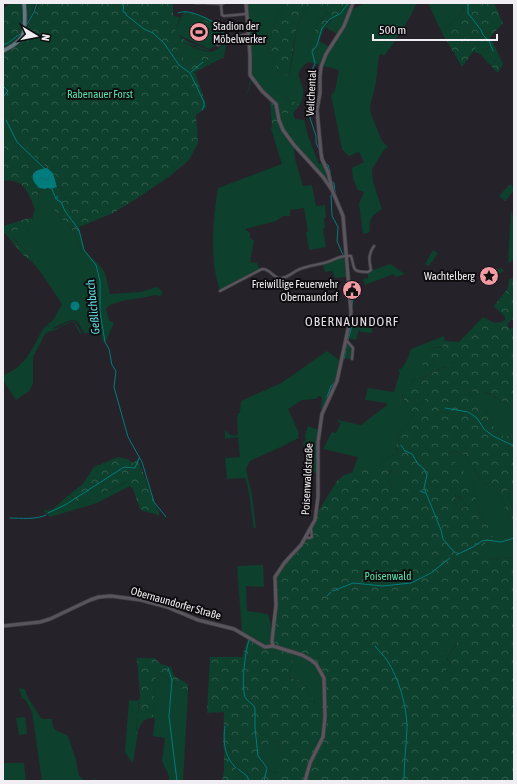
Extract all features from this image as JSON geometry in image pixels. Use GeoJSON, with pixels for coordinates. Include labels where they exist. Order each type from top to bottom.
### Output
{"type":"FeatureCollection","features":[{"type":"Feature","properties":{"kind":"main road"},"geometry":{"type":"LineString","coordinates":[[3,51],[14,45],[21,38],[23,33],[24,3]]}},
{"type":"Feature","properties":{"kind":"street"},"geometry":{"type":"LineString","coordinates":[[195,3],[214,5],[222,4],[222,16],[247,14]]}},
{"type":"Feature","properties":{"kind":"street"},"geometry":{"type":"LineString","coordinates":[[218,45],[229,38],[248,34],[246,3]]}},
{"type":"Feature","properties":{"kind":"street","name":"Veilchental"},"geometry":{"type":"LineString","coordinates":[[332,190],[328,172],[321,153],[318,110],[320,76],[326,54],[342,29],[353,3]]}},
{"type":"Feature","properties":{"kind":"street","name":"Poisenwaldstraße"},"geometry":{"type":"LineString","coordinates":[[248,34],[250,75],[262,91],[276,104],[279,120],[283,130],[301,154],[321,174],[332,190],[343,216],[344,256],[351,312],[337,380],[322,414],[317,449],[318,497],[315,520],[301,545],[280,568],[275,577],[276,605],[273,646]]}},
{"type":"Feature","properties":{"kind":"street"},"geometry":{"type":"LineString","coordinates":[[220,292],[262,269],[268,270],[277,277],[282,278],[301,268],[328,262],[344,256],[350,256],[353,269],[356,271],[368,272],[371,270],[369,258],[374,246]]}},
{"type":"Feature","properties":{"kind":"street"},"geometry":{"type":"LineString","coordinates":[[346,340],[353,348],[352,359]]}},
{"type":"Feature","properties":{"kind":"street","name":"Obernaundorfer Straße"},"geometry":{"type":"LineString","coordinates":[[3,626],[40,622],[50,619],[90,600],[99,597],[111,596],[141,600],[198,620],[234,629],[265,647],[273,646],[302,655],[312,660],[324,678],[325,717],[323,737],[312,758],[305,781]]}},
{"type":"Feature","properties":{"kind":"green space"},"geometry":{"type":"Polygon","coordinates":[[[11,3],[23,3],[24,16],[22,31],[14,36],[3,39],[3,9],[11,3]]]}},
{"type":"Feature","properties":{"kind":"green space"},"geometry":{"type":"Polygon","coordinates":[[[25,3],[35,3],[32,14],[25,24],[25,3]]]}},
{"type":"Feature","properties":{"kind":"green space","name":"Rabenauer Forst"},"geometry":{"type":"Polygon","coordinates":[[[38,3],[173,3],[173,15],[180,18],[175,30],[177,34],[190,43],[209,50],[199,49],[196,46],[180,42],[175,46],[184,59],[190,63],[203,56],[209,57],[218,54],[224,57],[195,72],[207,107],[196,115],[198,143],[189,160],[170,176],[136,199],[113,213],[79,227],[84,250],[82,250],[78,239],[72,230],[55,212],[54,202],[66,200],[61,188],[57,187],[53,173],[38,160],[20,140],[12,121],[11,106],[6,96],[6,90],[3,87],[3,52],[23,38],[38,3]]]}},
{"type":"Feature","properties":{"kind":"green space"},"geometry":{"type":"Polygon","coordinates":[[[247,3],[285,3],[277,19],[267,47],[273,56],[278,73],[289,76],[297,30],[304,13],[310,5],[327,10],[326,15],[317,23],[308,53],[310,59],[311,52],[319,41],[330,47],[339,35],[325,27],[351,3],[353,3],[351,10],[365,3],[417,3],[406,24],[389,50],[384,56],[382,54],[379,55],[376,83],[370,106],[371,114],[382,141],[388,147],[384,150],[372,169],[373,182],[382,209],[376,213],[370,221],[370,231],[368,233],[363,234],[359,204],[364,192],[358,190],[353,179],[352,168],[364,162],[359,152],[349,156],[342,149],[331,95],[335,91],[339,70],[308,62],[299,72],[303,89],[303,97],[300,105],[257,83],[270,101],[253,82],[251,82],[245,101],[250,81],[252,79],[249,73],[247,44],[249,44],[247,3]]]}},
{"type":"Feature","properties":{"kind":"green space"},"geometry":{"type":"Polygon","coordinates":[[[285,3],[351,3],[342,15],[336,19],[329,20],[319,41],[311,52],[313,57],[310,59],[308,53],[317,23],[326,15],[327,10],[310,5],[304,13],[297,29],[289,76],[278,73],[273,56],[267,47],[277,19],[285,3]]]}},
{"type":"Feature","properties":{"kind":"green space"},"geometry":{"type":"Polygon","coordinates":[[[428,3],[462,3],[464,9],[442,33],[428,3]]]}},
{"type":"Feature","properties":{"kind":"green space"},"geometry":{"type":"Polygon","coordinates":[[[462,3],[494,3],[503,23],[490,37],[494,44],[485,50],[478,45],[462,67],[442,33],[464,9],[462,3]]]}},
{"type":"Feature","properties":{"kind":"green space","name":"Stadion der Möbelwerker"},"geometry":{"type":"Polygon","coordinates":[[[184,12],[206,17],[220,26],[223,30],[219,39],[219,45],[209,49],[177,34],[175,30],[184,12]]]}},
{"type":"Feature","properties":{"kind":"green space"},"geometry":{"type":"Polygon","coordinates":[[[184,12],[202,17],[220,27],[183,15],[184,12]]]}},
{"type":"Feature","properties":{"kind":"green space"},"geometry":{"type":"Polygon","coordinates":[[[22,31],[15,42],[3,48],[3,39],[14,36],[22,31]]]}},
{"type":"Feature","properties":{"kind":"green space"},"geometry":{"type":"Polygon","coordinates":[[[227,40],[224,57],[218,54],[209,57],[203,56],[190,63],[184,59],[175,46],[180,42],[206,52],[210,52],[218,49],[227,40]]]}},
{"type":"Feature","properties":{"kind":"green space"},"geometry":{"type":"Polygon","coordinates":[[[478,44],[485,50],[494,44],[499,56],[491,66],[480,54],[473,51],[478,44]]]}},
{"type":"Feature","properties":{"kind":"green space"},"geometry":{"type":"Polygon","coordinates":[[[499,56],[503,64],[498,73],[491,66],[499,56]]]}},
{"type":"Feature","properties":{"kind":"green space"},"geometry":{"type":"Polygon","coordinates":[[[259,84],[300,105],[293,113],[277,113],[283,130],[293,146],[289,144],[283,134],[272,125],[270,100],[258,85],[259,84]]]}},
{"type":"Feature","properties":{"kind":"green space"},"geometry":{"type":"Polygon","coordinates":[[[3,87],[6,90],[11,106],[12,121],[38,160],[47,168],[35,171],[32,174],[30,172],[28,159],[3,129],[3,87]]]}},
{"type":"Feature","properties":{"kind":"green space"},"geometry":{"type":"Polygon","coordinates":[[[277,113],[293,113],[295,119],[304,120],[308,136],[319,164],[322,163],[327,173],[330,185],[294,147],[295,159],[303,186],[312,185],[316,206],[325,205],[326,217],[324,218],[325,228],[323,229],[326,247],[309,250],[306,232],[308,231],[304,208],[290,210],[290,216],[283,216],[276,221],[245,229],[250,233],[250,238],[254,241],[250,262],[257,263],[260,270],[220,291],[214,266],[213,253],[218,188],[282,164],[271,129],[272,125],[283,134],[289,144],[277,113]]]}},
{"type":"Feature","properties":{"kind":"green space"},"geometry":{"type":"Polygon","coordinates":[[[3,129],[28,159],[30,172],[39,188],[38,210],[35,209],[30,197],[21,184],[3,181],[3,129]]]}},
{"type":"Feature","properties":{"kind":"green space"},"geometry":{"type":"Polygon","coordinates":[[[510,184],[514,190],[505,201],[499,196],[510,184]]]}},
{"type":"Feature","properties":{"kind":"green space"},"geometry":{"type":"Polygon","coordinates":[[[57,187],[61,188],[66,200],[55,212],[71,229],[82,250],[84,250],[102,268],[105,273],[110,294],[140,292],[157,287],[163,292],[160,296],[155,295],[121,301],[109,306],[106,309],[109,320],[114,323],[105,343],[102,340],[101,328],[85,334],[77,321],[71,320],[50,328],[48,324],[53,320],[62,304],[32,262],[33,259],[10,234],[10,231],[24,228],[27,228],[29,233],[35,209],[38,210],[39,188],[51,189],[57,187]]]}},
{"type":"Feature","properties":{"kind":"green space"},"geometry":{"type":"Polygon","coordinates":[[[511,210],[514,218],[514,259],[509,263],[508,262],[511,210]]]}},
{"type":"Feature","properties":{"kind":"green space"},"geometry":{"type":"Polygon","coordinates":[[[29,218],[32,219],[33,225],[29,233],[27,228],[9,232],[33,259],[32,262],[22,254],[5,233],[3,234],[3,226],[29,218]]]}},
{"type":"Feature","properties":{"kind":"green space"},"geometry":{"type":"Polygon","coordinates":[[[433,250],[438,253],[429,266],[425,264],[433,250]]]}},
{"type":"Feature","properties":{"kind":"green space"},"geometry":{"type":"Polygon","coordinates":[[[344,257],[346,277],[335,278],[332,271],[325,272],[323,264],[344,257]]]}},
{"type":"Feature","properties":{"kind":"green space"},"geometry":{"type":"Polygon","coordinates":[[[390,264],[405,274],[396,277],[393,274],[365,285],[363,279],[368,278],[368,272],[390,264]]]}},
{"type":"Feature","properties":{"kind":"green space"},"geometry":{"type":"Polygon","coordinates":[[[501,268],[504,271],[493,277],[491,280],[486,281],[483,276],[501,268]]]}},
{"type":"Feature","properties":{"kind":"green space","name":"Poisenwald"},"geometry":{"type":"Polygon","coordinates":[[[514,278],[514,319],[507,325],[509,328],[514,329],[514,409],[486,392],[481,396],[470,390],[468,392],[485,406],[488,417],[501,436],[514,436],[514,488],[507,489],[514,512],[514,527],[500,494],[490,482],[484,485],[465,454],[458,453],[456,451],[449,453],[448,455],[461,468],[472,484],[481,519],[488,525],[490,531],[487,535],[493,536],[496,540],[481,540],[470,549],[488,541],[484,545],[484,548],[489,550],[490,559],[495,560],[502,557],[514,558],[514,781],[251,781],[251,777],[246,771],[242,771],[239,768],[240,765],[229,749],[223,745],[224,712],[207,713],[210,657],[242,657],[248,638],[265,648],[274,648],[275,585],[277,573],[306,539],[311,539],[317,510],[319,510],[337,481],[344,475],[380,464],[390,456],[396,455],[398,451],[396,446],[399,440],[397,435],[414,416],[407,407],[403,397],[404,388],[414,380],[427,376],[436,370],[447,366],[453,361],[436,361],[426,369],[423,368],[422,359],[426,354],[426,351],[434,348],[442,348],[445,341],[459,342],[483,317],[497,323],[505,320],[505,317],[494,306],[508,288],[509,279],[514,278]],[[423,391],[415,397],[414,401],[418,406],[429,394],[423,391]],[[397,469],[393,471],[391,470],[388,475],[388,480],[392,489],[396,483],[400,484],[400,475],[397,469]],[[456,492],[455,502],[459,510],[467,506],[456,492]],[[454,636],[440,645],[448,677],[454,669],[449,667],[450,663],[447,657],[456,645],[457,636],[454,636]],[[296,657],[293,659],[289,678],[300,680],[315,704],[323,701],[324,680],[318,670],[308,670],[305,661],[296,657]],[[279,740],[268,744],[270,753],[258,758],[263,765],[269,764],[267,768],[275,773],[278,771],[275,756],[278,754],[279,740]]]}},
{"type":"Feature","properties":{"kind":"green space"},"geometry":{"type":"Polygon","coordinates":[[[373,319],[372,333],[361,332],[359,330],[356,340],[347,338],[350,325],[352,324],[356,326],[358,320],[373,319]]]}},
{"type":"Feature","properties":{"kind":"green space"},"geometry":{"type":"Polygon","coordinates":[[[72,321],[75,322],[82,333],[80,334],[74,323],[71,322],[45,334],[33,357],[33,384],[29,391],[16,400],[3,380],[3,375],[23,362],[47,325],[56,328],[72,321]]]}},
{"type":"Feature","properties":{"kind":"green space"},"geometry":{"type":"Polygon","coordinates":[[[444,336],[445,341],[443,347],[433,348],[426,354],[426,369],[436,361],[453,361],[450,365],[412,381],[402,395],[404,401],[414,416],[397,435],[399,440],[396,448],[398,451],[396,455],[390,456],[380,464],[352,473],[358,457],[323,449],[332,432],[336,433],[341,423],[338,422],[338,420],[361,425],[387,405],[387,403],[365,400],[368,388],[394,392],[400,372],[397,371],[404,365],[411,349],[444,336]]]}},
{"type":"Feature","properties":{"kind":"green space"},"geometry":{"type":"Polygon","coordinates":[[[347,342],[352,347],[351,359],[343,358],[347,342]]]}},
{"type":"Feature","properties":{"kind":"green space"},"geometry":{"type":"Polygon","coordinates":[[[327,351],[339,360],[335,383],[323,409],[321,408],[322,397],[319,396],[315,399],[302,400],[288,409],[299,433],[299,438],[250,461],[246,469],[252,495],[256,528],[254,528],[245,478],[227,479],[225,458],[240,457],[238,437],[225,439],[225,430],[234,436],[238,434],[237,420],[238,413],[240,413],[241,401],[281,383],[327,351]]]}},
{"type":"Feature","properties":{"kind":"green space"},"geometry":{"type":"Polygon","coordinates":[[[423,390],[429,394],[418,406],[414,401],[415,397],[423,390]]]}},
{"type":"Feature","properties":{"kind":"green space"},"geometry":{"type":"Polygon","coordinates":[[[470,390],[481,395],[485,392],[508,404],[514,409],[514,436],[501,436],[486,415],[487,412],[468,392],[470,390]]]}},
{"type":"Feature","properties":{"kind":"green space"},"geometry":{"type":"Polygon","coordinates":[[[308,426],[319,430],[317,446],[317,476],[309,464],[303,443],[306,440],[305,435],[308,426]]]}},
{"type":"Feature","properties":{"kind":"green space"},"geometry":{"type":"Polygon","coordinates":[[[456,451],[458,453],[465,454],[484,485],[490,482],[500,494],[514,527],[514,558],[502,557],[494,560],[490,559],[484,548],[484,545],[488,541],[483,542],[484,538],[496,539],[487,535],[489,531],[488,525],[481,519],[472,484],[448,455],[449,453],[456,451]]]}},
{"type":"Feature","properties":{"kind":"green space"},"geometry":{"type":"Polygon","coordinates":[[[118,457],[127,459],[133,463],[138,459],[159,512],[159,516],[140,509],[133,489],[127,481],[80,505],[70,494],[83,484],[94,467],[118,457]]]}},
{"type":"Feature","properties":{"kind":"green space"},"geometry":{"type":"Polygon","coordinates":[[[397,468],[400,475],[400,485],[396,483],[392,489],[388,477],[393,470],[397,468]]]}},
{"type":"Feature","properties":{"kind":"green space"},"geometry":{"type":"Polygon","coordinates":[[[128,481],[130,486],[97,503],[50,517],[44,511],[45,509],[49,511],[54,508],[70,494],[80,505],[128,481]]]}},
{"type":"Feature","properties":{"kind":"green space"},"geometry":{"type":"Polygon","coordinates":[[[514,488],[514,512],[507,489],[514,488]]]}},
{"type":"Feature","properties":{"kind":"green space"},"geometry":{"type":"Polygon","coordinates":[[[456,492],[458,493],[458,497],[462,499],[467,506],[459,510],[455,502],[456,492]]]}},
{"type":"Feature","properties":{"kind":"green space"},"geometry":{"type":"Polygon","coordinates":[[[480,539],[488,539],[488,541],[469,549],[480,539]]]}},
{"type":"Feature","properties":{"kind":"green space"},"geometry":{"type":"Polygon","coordinates":[[[263,565],[264,587],[246,586],[247,611],[268,614],[272,638],[270,646],[267,647],[242,632],[237,566],[263,565]]]}},
{"type":"Feature","properties":{"kind":"green space"},"geometry":{"type":"Polygon","coordinates":[[[454,636],[457,636],[457,643],[447,659],[450,663],[449,665],[454,669],[448,678],[439,645],[454,636]]]}},
{"type":"Feature","properties":{"kind":"green space"},"geometry":{"type":"Polygon","coordinates":[[[296,657],[305,660],[308,670],[318,670],[323,677],[324,701],[315,704],[300,680],[289,678],[293,659],[296,657]]]}},
{"type":"Feature","properties":{"kind":"green space"},"geometry":{"type":"Polygon","coordinates":[[[137,658],[154,658],[161,664],[171,667],[174,676],[188,684],[188,693],[156,671],[153,718],[144,721],[140,725],[136,734],[140,695],[137,658]]]}},
{"type":"Feature","properties":{"kind":"green space"},"geometry":{"type":"Polygon","coordinates":[[[156,671],[188,693],[183,781],[169,781],[169,776],[162,761],[165,738],[153,736],[155,719],[153,718],[156,671]]]}},
{"type":"Feature","properties":{"kind":"green space"},"geometry":{"type":"Polygon","coordinates":[[[19,688],[25,689],[27,696],[41,718],[52,719],[54,729],[68,736],[76,760],[79,776],[84,780],[93,780],[95,778],[95,781],[42,781],[32,712],[25,699],[22,699],[19,688]]]}},
{"type":"Feature","properties":{"kind":"green space"},"geometry":{"type":"Polygon","coordinates":[[[139,699],[136,733],[139,727],[133,763],[125,753],[129,700],[137,701],[139,699]]]}},
{"type":"Feature","properties":{"kind":"green space"},"geometry":{"type":"Polygon","coordinates":[[[25,717],[27,734],[19,735],[16,718],[25,717]]]}},
{"type":"Feature","properties":{"kind":"green space"},"geometry":{"type":"Polygon","coordinates":[[[279,740],[278,754],[275,760],[279,767],[278,771],[275,773],[267,767],[269,764],[264,765],[258,758],[268,744],[279,740]]]}},
{"type":"Feature","properties":{"kind":"green space"},"geometry":{"type":"Polygon","coordinates":[[[223,745],[229,749],[242,771],[245,771],[251,777],[251,781],[238,781],[239,771],[228,760],[223,745]]]}},
{"type":"Feature","properties":{"kind":"green space"},"geometry":{"type":"Polygon","coordinates":[[[224,752],[230,763],[240,773],[238,781],[222,781],[224,772],[224,752]]]}},
{"type":"Feature","properties":{"kind":"green space"},"geometry":{"type":"Polygon","coordinates":[[[3,763],[24,763],[26,781],[3,781],[3,763]]]}},
{"type":"Feature","properties":{"kind":"water"},"geometry":{"type":"Polygon","coordinates":[[[47,168],[53,173],[57,187],[51,189],[39,188],[33,180],[33,174],[37,170],[47,168]]]}},
{"type":"Feature","properties":{"kind":"water"},"geometry":{"type":"Polygon","coordinates":[[[73,302],[77,302],[79,306],[77,310],[73,310],[71,308],[71,304],[73,302]]]}},
{"type":"Feature","properties":{"kind":"waterway"},"geometry":{"type":"LineString","coordinates":[[26,26],[37,3]]}},
{"type":"Feature","properties":{"kind":"waterway"},"geometry":{"type":"LineString","coordinates":[[124,3],[123,12],[144,29],[153,33],[164,43],[179,65],[190,73],[204,102],[202,110]]}},
{"type":"Feature","properties":{"kind":"waterway"},"geometry":{"type":"LineString","coordinates":[[319,149],[316,143],[316,136],[310,118],[312,114],[308,112],[314,94],[314,83],[310,76],[315,63],[312,52],[317,45],[322,28],[330,19],[341,13],[348,3]]}},
{"type":"Feature","properties":{"kind":"waterway"},"geometry":{"type":"LineString","coordinates":[[468,3],[468,13],[489,41],[493,51]]}},
{"type":"Feature","properties":{"kind":"waterway"},"geometry":{"type":"LineString","coordinates":[[178,13],[188,12],[208,19],[220,26],[225,37]]}},
{"type":"Feature","properties":{"kind":"waterway"},"geometry":{"type":"LineString","coordinates":[[3,45],[22,33]]}},
{"type":"Feature","properties":{"kind":"waterway"},"geometry":{"type":"LineString","coordinates":[[191,72],[203,62]]}},
{"type":"Feature","properties":{"kind":"waterway"},"geometry":{"type":"LineString","coordinates":[[3,86],[8,91],[3,97]]}},
{"type":"Feature","properties":{"kind":"waterway","name":"Geßlichbach"},"geometry":{"type":"LineString","coordinates":[[6,120],[17,142],[45,169]]}},
{"type":"Feature","properties":{"kind":"waterway"},"geometry":{"type":"LineString","coordinates":[[325,163],[328,165],[330,171]]}},
{"type":"Feature","properties":{"kind":"waterway"},"geometry":{"type":"LineString","coordinates":[[330,172],[331,178]]}},
{"type":"Feature","properties":{"kind":"waterway"},"geometry":{"type":"LineString","coordinates":[[332,182],[334,183],[335,192]]}},
{"type":"Feature","properties":{"kind":"waterway","name":"Geßlichbach"},"geometry":{"type":"LineString","coordinates":[[52,189],[56,199]]}},
{"type":"Feature","properties":{"kind":"waterway"},"geometry":{"type":"LineString","coordinates":[[332,194],[332,216],[338,227],[337,241],[343,255]]}},
{"type":"Feature","properties":{"kind":"waterway","name":"Geßlichbach"},"geometry":{"type":"LineString","coordinates":[[57,196],[57,200],[61,202],[65,211],[79,230],[84,250],[96,265],[100,281],[100,312],[105,342],[109,349],[112,365],[116,371],[114,387],[128,437],[142,462],[154,502],[166,517]]}},
{"type":"Feature","properties":{"kind":"waterway"},"geometry":{"type":"LineString","coordinates":[[350,295],[353,298],[352,307]]}},
{"type":"Feature","properties":{"kind":"waterway"},"geometry":{"type":"LineString","coordinates":[[348,340],[352,325],[352,316]]}},
{"type":"Feature","properties":{"kind":"waterway"},"geometry":{"type":"LineString","coordinates":[[344,359],[347,342]]}},
{"type":"Feature","properties":{"kind":"waterway"},"geometry":{"type":"LineString","coordinates":[[327,397],[331,386],[335,383]]}},
{"type":"Feature","properties":{"kind":"waterway"},"geometry":{"type":"LineString","coordinates":[[445,408],[468,412],[477,418],[484,429],[493,436],[514,446]]}},
{"type":"Feature","properties":{"kind":"waterway"},"geometry":{"type":"LineString","coordinates":[[401,445],[405,451],[412,454],[418,464],[424,469],[427,475],[424,488],[441,530],[443,539],[455,553]]}},
{"type":"Feature","properties":{"kind":"waterway"},"geometry":{"type":"LineString","coordinates":[[48,513],[65,505],[124,467],[135,468],[139,458]]}},
{"type":"Feature","properties":{"kind":"waterway"},"geometry":{"type":"LineString","coordinates":[[420,491],[425,493]]}},
{"type":"Feature","properties":{"kind":"waterway"},"geometry":{"type":"LineString","coordinates":[[10,518],[33,518],[46,515]]}},
{"type":"Feature","properties":{"kind":"waterway"},"geometry":{"type":"LineString","coordinates":[[456,555],[482,541],[487,540],[501,542],[514,538]]}},
{"type":"Feature","properties":{"kind":"waterway"},"geometry":{"type":"LineString","coordinates":[[333,591],[353,583],[383,586],[411,583],[431,573],[450,558]]}},
{"type":"Feature","properties":{"kind":"waterway"},"geometry":{"type":"LineString","coordinates":[[327,596],[331,592]]}},
{"type":"Feature","properties":{"kind":"waterway"},"geometry":{"type":"LineString","coordinates":[[249,640],[246,652],[243,685],[246,699],[255,708],[255,728],[258,756],[267,768],[264,781]]}},
{"type":"Feature","properties":{"kind":"waterway"},"geometry":{"type":"LineString","coordinates":[[375,646],[391,667],[399,684],[406,711],[407,728],[404,781]]}},
{"type":"Feature","properties":{"kind":"waterway"},"geometry":{"type":"LineString","coordinates":[[168,668],[172,680],[169,716],[177,781]]}},
{"type":"Feature","properties":{"kind":"waterway"},"geometry":{"type":"LineString","coordinates":[[225,726],[225,748],[229,759],[236,768]]}},
{"type":"Feature","properties":{"kind":"waterway"},"geometry":{"type":"LineString","coordinates":[[238,769],[247,776],[249,781]]}},
{"type":"Feature","properties":{"kind":"place","name":"Stadion der Möbelwerker"},"geometry":{"type":"Point","coordinates":[199,32]}},
{"type":"Feature","properties":{"kind":"place","name":"Wachtelberg"},"geometry":{"type":"Point","coordinates":[489,276]}},
{"type":"Feature","properties":{"kind":"place","name":"Freiwillige Feuerwehr Obernaundorf"},"geometry":{"type":"Point","coordinates":[352,290]}},
{"type":"Feature","properties":{"kind":"district","name":"OBERNAUNDORF"},"geometry":{"type":"Point","coordinates":[352,321]}}]}
